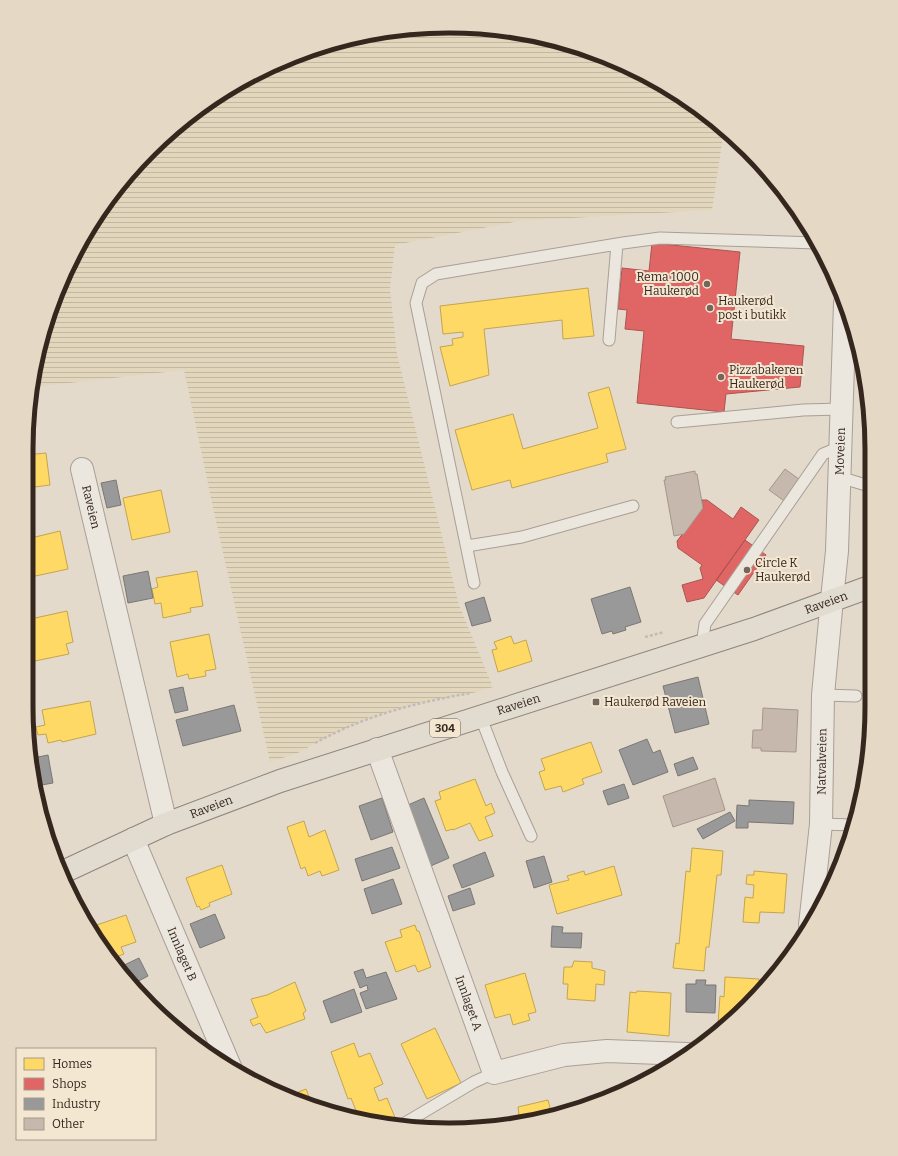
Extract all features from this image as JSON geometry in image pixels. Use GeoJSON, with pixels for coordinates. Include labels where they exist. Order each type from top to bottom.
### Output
{"type":"FeatureCollection","features":[{"type":"Feature","properties":{"kind":"main road","name":"Raveien"},"geometry":{"type":"LineString","coordinates":[[67,870],[133,838],[166,824],[280,781],[377,749],[481,718],[754,629],[832,599],[865,588]]}},
{"type":"Feature","properties":{"kind":"street","name":"Moveien"},"geometry":{"type":"LineString","coordinates":[[832,599],[837,552],[844,319]]}},
{"type":"Feature","properties":{"kind":"street","name":"Raveien"},"geometry":{"type":"LineString","coordinates":[[82,469],[166,824]]}},
{"type":"Feature","properties":{"kind":"street","name":"Natvalveien"},"geometry":{"type":"LineString","coordinates":[[812,910],[821,824],[824,695],[832,599]]}},
{"type":"Feature","properties":{"kind":"street","name":"Innlaget A"},"geometry":{"type":"LineString","coordinates":[[377,749],[494,1073]]}},
{"type":"Feature","properties":{"kind":"street","name":"Innlaget B"},"geometry":{"type":"LineString","coordinates":[[133,838],[226,1058]]}},
{"type":"Feature","properties":{"kind":"street"},"geometry":{"type":"LineString","coordinates":[[494,1073],[564,1055],[607,1051],[679,1054]]}},
{"type":"Feature","properties":{"kind":"lane"},"geometry":{"type":"LineString","coordinates":[[474,583],[416,303],[422,283],[436,274],[660,238],[810,243]]}},
{"type":"Feature","properties":{"kind":"lane"},"geometry":{"type":"LineString","coordinates":[[609,340],[617,244]]}},
{"type":"Feature","properties":{"kind":"lane"},"geometry":{"type":"LineString","coordinates":[[677,422],[803,410],[841,409]]}},
{"type":"Feature","properties":{"kind":"lane"},"geometry":{"type":"LineString","coordinates":[[702,646],[705,624],[818,460],[823,454],[840,447]]}},
{"type":"Feature","properties":{"kind":"lane"},"geometry":{"type":"LineString","coordinates":[[839,477],[865,485]]}},
{"type":"Feature","properties":{"kind":"lane"},"geometry":{"type":"LineString","coordinates":[[467,546],[522,537],[633,506]]}},
{"type":"Feature","properties":{"kind":"lane"},"geometry":{"type":"LineString","coordinates":[[824,695],[856,696]]}},
{"type":"Feature","properties":{"kind":"lane"},"geometry":{"type":"LineString","coordinates":[[481,718],[502,772],[531,836]]}},
{"type":"Feature","properties":{"kind":"lane"},"geometry":{"type":"LineString","coordinates":[[821,824],[848,825]]}},
{"type":"Feature","properties":{"kind":"lane"},"geometry":{"type":"LineString","coordinates":[[408,1120],[474,1082],[494,1073]]}},
{"type":"Feature","properties":{"kind":"shaded area"},"geometry":{"type":"Polygon","coordinates":[[[422,34],[476,34],[530,41],[583,55],[633,76],[680,103],[723,136],[712,210],[519,221],[395,245],[390,289],[397,354],[459,605],[493,687],[473,693],[421,702],[372,716],[332,734],[298,753],[270,762],[215,517],[184,370],[38,387],[47,341],[65,290],[89,241],[119,196],[155,155],[196,119],[241,89],[290,65],[341,47],[368,41],[422,34]]]}},
{"type":"Feature","properties":{"kind":"building: Homes"},"geometry":{"type":"Polygon","coordinates":[[[588,288],[594,336],[563,339],[562,320],[484,329],[489,375],[450,386],[440,347],[453,345],[452,339],[463,337],[463,332],[443,334],[440,306],[588,288]]]}},
{"type":"Feature","properties":{"kind":"building: Homes"},"geometry":{"type":"Polygon","coordinates":[[[609,387],[626,449],[606,454],[608,462],[512,488],[510,480],[472,490],[455,430],[513,414],[523,449],[598,428],[588,393],[609,387]]]}},
{"type":"Feature","properties":{"kind":"building: Homes"},"geometry":{"type":"Polygon","coordinates":[[[46,453],[50,485],[33,487],[33,454],[46,453]]]}},
{"type":"Feature","properties":{"kind":"building: Homes"},"geometry":{"type":"Polygon","coordinates":[[[161,490],[170,532],[132,540],[123,498],[161,490]]]}},
{"type":"Feature","properties":{"kind":"building: Homes"},"geometry":{"type":"Polygon","coordinates":[[[60,531],[68,569],[33,576],[33,538],[60,531]]]}},
{"type":"Feature","properties":{"kind":"building: Homes"},"geometry":{"type":"Polygon","coordinates":[[[197,571],[203,606],[190,608],[191,612],[163,618],[161,603],[155,604],[152,589],[158,587],[156,578],[197,571]]]}},
{"type":"Feature","properties":{"kind":"building: Homes"},"geometry":{"type":"Polygon","coordinates":[[[67,611],[73,642],[66,644],[69,654],[33,661],[33,618],[67,611]]]}},
{"type":"Feature","properties":{"kind":"building: Homes"},"geometry":{"type":"Polygon","coordinates":[[[209,634],[216,669],[205,671],[206,676],[189,679],[188,674],[177,677],[170,642],[209,634]]]}},
{"type":"Feature","properties":{"kind":"building: Homes"},"geometry":{"type":"Polygon","coordinates":[[[511,636],[514,644],[526,640],[532,661],[498,672],[492,650],[497,649],[494,642],[511,636]]]}},
{"type":"Feature","properties":{"kind":"building: Homes"},"geometry":{"type":"Polygon","coordinates":[[[90,701],[96,734],[62,742],[61,740],[48,743],[46,734],[38,735],[36,727],[45,725],[42,710],[90,701]]]}},
{"type":"Feature","properties":{"kind":"building: Homes"},"geometry":{"type":"Polygon","coordinates":[[[591,742],[602,772],[582,779],[584,784],[563,792],[561,786],[545,790],[539,772],[545,770],[541,759],[591,742]]]}},
{"type":"Feature","properties":{"kind":"building: Homes"},"geometry":{"type":"Polygon","coordinates":[[[475,779],[486,806],[491,803],[495,813],[485,817],[493,836],[479,841],[470,823],[453,830],[446,831],[435,801],[441,799],[439,792],[475,779]]]}},
{"type":"Feature","properties":{"kind":"building: Homes"},"geometry":{"type":"Polygon","coordinates":[[[304,821],[309,837],[325,830],[339,870],[322,876],[320,871],[308,876],[305,867],[301,869],[287,827],[304,821]]]}},
{"type":"Feature","properties":{"kind":"building: Homes"},"geometry":{"type":"Polygon","coordinates":[[[692,848],[723,851],[721,875],[717,875],[709,947],[706,947],[704,971],[673,968],[676,943],[679,944],[686,871],[690,872],[692,848]]]}},
{"type":"Feature","properties":{"kind":"building: Homes"},"geometry":{"type":"Polygon","coordinates":[[[222,865],[232,894],[209,903],[210,906],[201,910],[199,906],[197,907],[186,878],[222,865]]]}},
{"type":"Feature","properties":{"kind":"building: Homes"},"geometry":{"type":"Polygon","coordinates":[[[614,866],[622,895],[557,914],[549,885],[569,880],[567,876],[584,871],[585,875],[614,866]]]}},
{"type":"Feature","properties":{"kind":"building: Homes"},"geometry":{"type":"Polygon","coordinates":[[[754,871],[787,874],[784,913],[760,912],[759,923],[743,922],[745,897],[753,898],[754,885],[746,884],[747,875],[754,875],[754,871]]]}},
{"type":"Feature","properties":{"kind":"building: Homes"},"geometry":{"type":"Polygon","coordinates":[[[126,915],[136,942],[121,947],[124,954],[117,957],[95,926],[126,915]]]}},
{"type":"Feature","properties":{"kind":"building: Homes"},"geometry":{"type":"Polygon","coordinates":[[[415,925],[417,931],[419,931],[431,967],[418,972],[415,965],[396,972],[385,942],[402,937],[400,930],[415,925]]]}},
{"type":"Feature","properties":{"kind":"building: Homes"},"geometry":{"type":"Polygon","coordinates":[[[574,961],[592,962],[592,968],[605,971],[604,985],[596,984],[595,1001],[567,999],[568,984],[563,984],[564,967],[572,967],[574,961]]]}},
{"type":"Feature","properties":{"kind":"building: Homes"},"geometry":{"type":"Polygon","coordinates":[[[525,973],[536,1012],[528,1014],[530,1020],[513,1025],[510,1014],[495,1018],[485,985],[525,973]]]}},
{"type":"Feature","properties":{"kind":"building: Homes"},"geometry":{"type":"Polygon","coordinates":[[[725,977],[759,979],[759,985],[718,1024],[720,996],[724,997],[725,977]]]}},
{"type":"Feature","properties":{"kind":"building: Homes"},"geometry":{"type":"Polygon","coordinates":[[[295,982],[306,1011],[303,1013],[305,1019],[266,1033],[260,1023],[253,1026],[250,1020],[258,1017],[251,999],[267,995],[295,982]]]}},
{"type":"Feature","properties":{"kind":"building: Homes"},"geometry":{"type":"Polygon","coordinates":[[[637,991],[671,993],[669,1036],[627,1032],[630,992],[636,993],[637,991]]]}},
{"type":"Feature","properties":{"kind":"building: Homes"},"geometry":{"type":"Polygon","coordinates":[[[435,1028],[461,1083],[427,1099],[401,1044],[435,1028]]]}},
{"type":"Feature","properties":{"kind":"building: Homes"},"geometry":{"type":"Polygon","coordinates":[[[354,1043],[359,1057],[370,1053],[383,1084],[374,1088],[379,1101],[387,1098],[396,1119],[357,1113],[351,1098],[348,1099],[331,1052],[354,1043]]]}},
{"type":"Feature","properties":{"kind":"building: Homes"},"geometry":{"type":"Polygon","coordinates":[[[306,1089],[310,1099],[296,1093],[306,1089]]]}},
{"type":"Feature","properties":{"kind":"building: Homes"},"geometry":{"type":"Polygon","coordinates":[[[548,1100],[551,1110],[515,1117],[519,1115],[518,1107],[548,1100]]]}},
{"type":"Feature","properties":{"kind":"building: Shops"},"geometry":{"type":"Polygon","coordinates":[[[652,243],[740,252],[731,339],[804,346],[800,387],[726,394],[724,412],[637,403],[644,331],[625,329],[627,310],[618,309],[622,268],[649,271],[652,243]]]}},
{"type":"Feature","properties":{"kind":"building: Shops"},"geometry":{"type":"Polygon","coordinates":[[[702,500],[707,500],[733,519],[741,507],[759,520],[704,598],[687,602],[682,585],[703,579],[700,568],[702,565],[678,548],[677,541],[703,508],[702,500]]]}},
{"type":"Feature","properties":{"kind":"building: Shops"},"geometry":{"type":"Polygon","coordinates":[[[745,540],[766,555],[738,595],[716,580],[745,540]]]}},
{"type":"Feature","properties":{"kind":"building: Industry"},"geometry":{"type":"Polygon","coordinates":[[[116,480],[121,505],[107,508],[101,483],[116,480]]]}},
{"type":"Feature","properties":{"kind":"building: Industry"},"geometry":{"type":"Polygon","coordinates":[[[148,571],[153,598],[128,603],[123,576],[148,571]]]}},
{"type":"Feature","properties":{"kind":"building: Industry"},"geometry":{"type":"Polygon","coordinates":[[[630,587],[641,622],[625,627],[626,630],[613,634],[612,631],[602,634],[591,599],[630,587]]]}},
{"type":"Feature","properties":{"kind":"building: Industry"},"geometry":{"type":"Polygon","coordinates":[[[484,597],[491,621],[472,626],[465,603],[484,597]]]}},
{"type":"Feature","properties":{"kind":"building: Industry"},"geometry":{"type":"Polygon","coordinates":[[[698,677],[709,724],[675,733],[663,686],[698,677]]]}},
{"type":"Feature","properties":{"kind":"building: Industry"},"geometry":{"type":"Polygon","coordinates":[[[183,687],[188,710],[175,713],[169,690],[183,687]]]}},
{"type":"Feature","properties":{"kind":"building: Industry"},"geometry":{"type":"Polygon","coordinates":[[[234,705],[241,731],[183,746],[176,720],[234,705]]]}},
{"type":"Feature","properties":{"kind":"building: Industry"},"geometry":{"type":"Polygon","coordinates":[[[647,739],[653,753],[660,750],[668,772],[633,785],[619,750],[647,739]]]}},
{"type":"Feature","properties":{"kind":"building: Industry"},"geometry":{"type":"Polygon","coordinates":[[[48,755],[53,783],[41,785],[37,757],[48,755]]]}},
{"type":"Feature","properties":{"kind":"building: Industry"},"geometry":{"type":"Polygon","coordinates":[[[693,757],[698,769],[678,776],[674,764],[693,757]]]}},
{"type":"Feature","properties":{"kind":"building: Industry"},"geometry":{"type":"Polygon","coordinates":[[[624,784],[629,798],[608,805],[603,791],[624,784]]]}},
{"type":"Feature","properties":{"kind":"building: Industry"},"geometry":{"type":"Polygon","coordinates":[[[382,798],[393,832],[371,840],[359,806],[382,798]]]}},
{"type":"Feature","properties":{"kind":"building: Industry"},"geometry":{"type":"Polygon","coordinates":[[[424,798],[449,858],[426,868],[401,808],[424,798]]]}},
{"type":"Feature","properties":{"kind":"building: Industry"},"geometry":{"type":"Polygon","coordinates":[[[749,800],[794,802],[793,824],[748,822],[748,828],[736,828],[737,805],[749,806],[749,800]]]}},
{"type":"Feature","properties":{"kind":"building: Industry"},"geometry":{"type":"Polygon","coordinates":[[[730,812],[735,821],[703,839],[697,829],[730,812]]]}},
{"type":"Feature","properties":{"kind":"building: Industry"},"geometry":{"type":"Polygon","coordinates":[[[392,847],[400,868],[362,881],[355,859],[392,847]]]}},
{"type":"Feature","properties":{"kind":"building: Industry"},"geometry":{"type":"Polygon","coordinates":[[[485,852],[494,876],[462,888],[453,865],[485,852]]]}},
{"type":"Feature","properties":{"kind":"building: Industry"},"geometry":{"type":"Polygon","coordinates":[[[544,856],[552,882],[534,888],[526,861],[544,856]]]}},
{"type":"Feature","properties":{"kind":"building: Industry"},"geometry":{"type":"Polygon","coordinates":[[[393,879],[402,904],[372,914],[364,889],[393,879]]]}},
{"type":"Feature","properties":{"kind":"building: Industry"},"geometry":{"type":"Polygon","coordinates":[[[470,888],[475,904],[453,911],[448,896],[470,888]]]}},
{"type":"Feature","properties":{"kind":"building: Industry"},"geometry":{"type":"Polygon","coordinates":[[[215,914],[225,938],[200,948],[190,924],[215,914]]]}},
{"type":"Feature","properties":{"kind":"building: Industry"},"geometry":{"type":"Polygon","coordinates":[[[552,926],[563,927],[562,933],[582,933],[581,948],[551,947],[552,926]]]}},
{"type":"Feature","properties":{"kind":"building: Industry"},"geometry":{"type":"Polygon","coordinates":[[[139,958],[148,976],[137,982],[123,965],[139,958]]]}},
{"type":"Feature","properties":{"kind":"building: Industry"},"geometry":{"type":"Polygon","coordinates":[[[363,969],[366,978],[386,972],[397,999],[366,1009],[360,993],[368,990],[367,985],[360,988],[354,972],[363,969]]]}},
{"type":"Feature","properties":{"kind":"building: Industry"},"geometry":{"type":"Polygon","coordinates":[[[696,980],[706,980],[705,985],[716,985],[715,1013],[686,1012],[686,984],[696,984],[696,980]]]}},
{"type":"Feature","properties":{"kind":"building: Industry"},"geometry":{"type":"Polygon","coordinates":[[[354,989],[362,1012],[331,1023],[323,1001],[354,989]]]}},
{"type":"Feature","properties":{"kind":"building: Other"},"geometry":{"type":"Polygon","coordinates":[[[785,469],[803,482],[787,503],[769,490],[785,469]]]}},
{"type":"Feature","properties":{"kind":"building: Other"},"geometry":{"type":"Polygon","coordinates":[[[695,471],[695,474],[697,474],[703,508],[684,534],[674,536],[664,480],[666,480],[665,477],[695,471]]]}},
{"type":"Feature","properties":{"kind":"building: Other"},"geometry":{"type":"Polygon","coordinates":[[[763,708],[798,710],[796,752],[761,751],[761,748],[752,748],[753,730],[762,730],[763,708]]]}},
{"type":"Feature","properties":{"kind":"building: Other"},"geometry":{"type":"Polygon","coordinates":[[[715,778],[725,810],[673,827],[663,796],[715,778]]]}},
{"type":"Feature","properties":{"kind":"place","name":"Rema 1000 Haukerød"},"geometry":{"type":"Point","coordinates":[707,284]}},
{"type":"Feature","properties":{"kind":"place","name":"Haukerød post i butikk"},"geometry":{"type":"Point","coordinates":[710,308]}},
{"type":"Feature","properties":{"kind":"place","name":"Pizzabakeren Haukerød"},"geometry":{"type":"Point","coordinates":[721,377]}},
{"type":"Feature","properties":{"kind":"place","name":"Circle K Haukerød"},"geometry":{"type":"Point","coordinates":[747,570]}},
{"type":"Feature","properties":{"kind":"place","name":"Haukerød Raveien"},"geometry":{"type":"Point","coordinates":[596,702]}}]}
